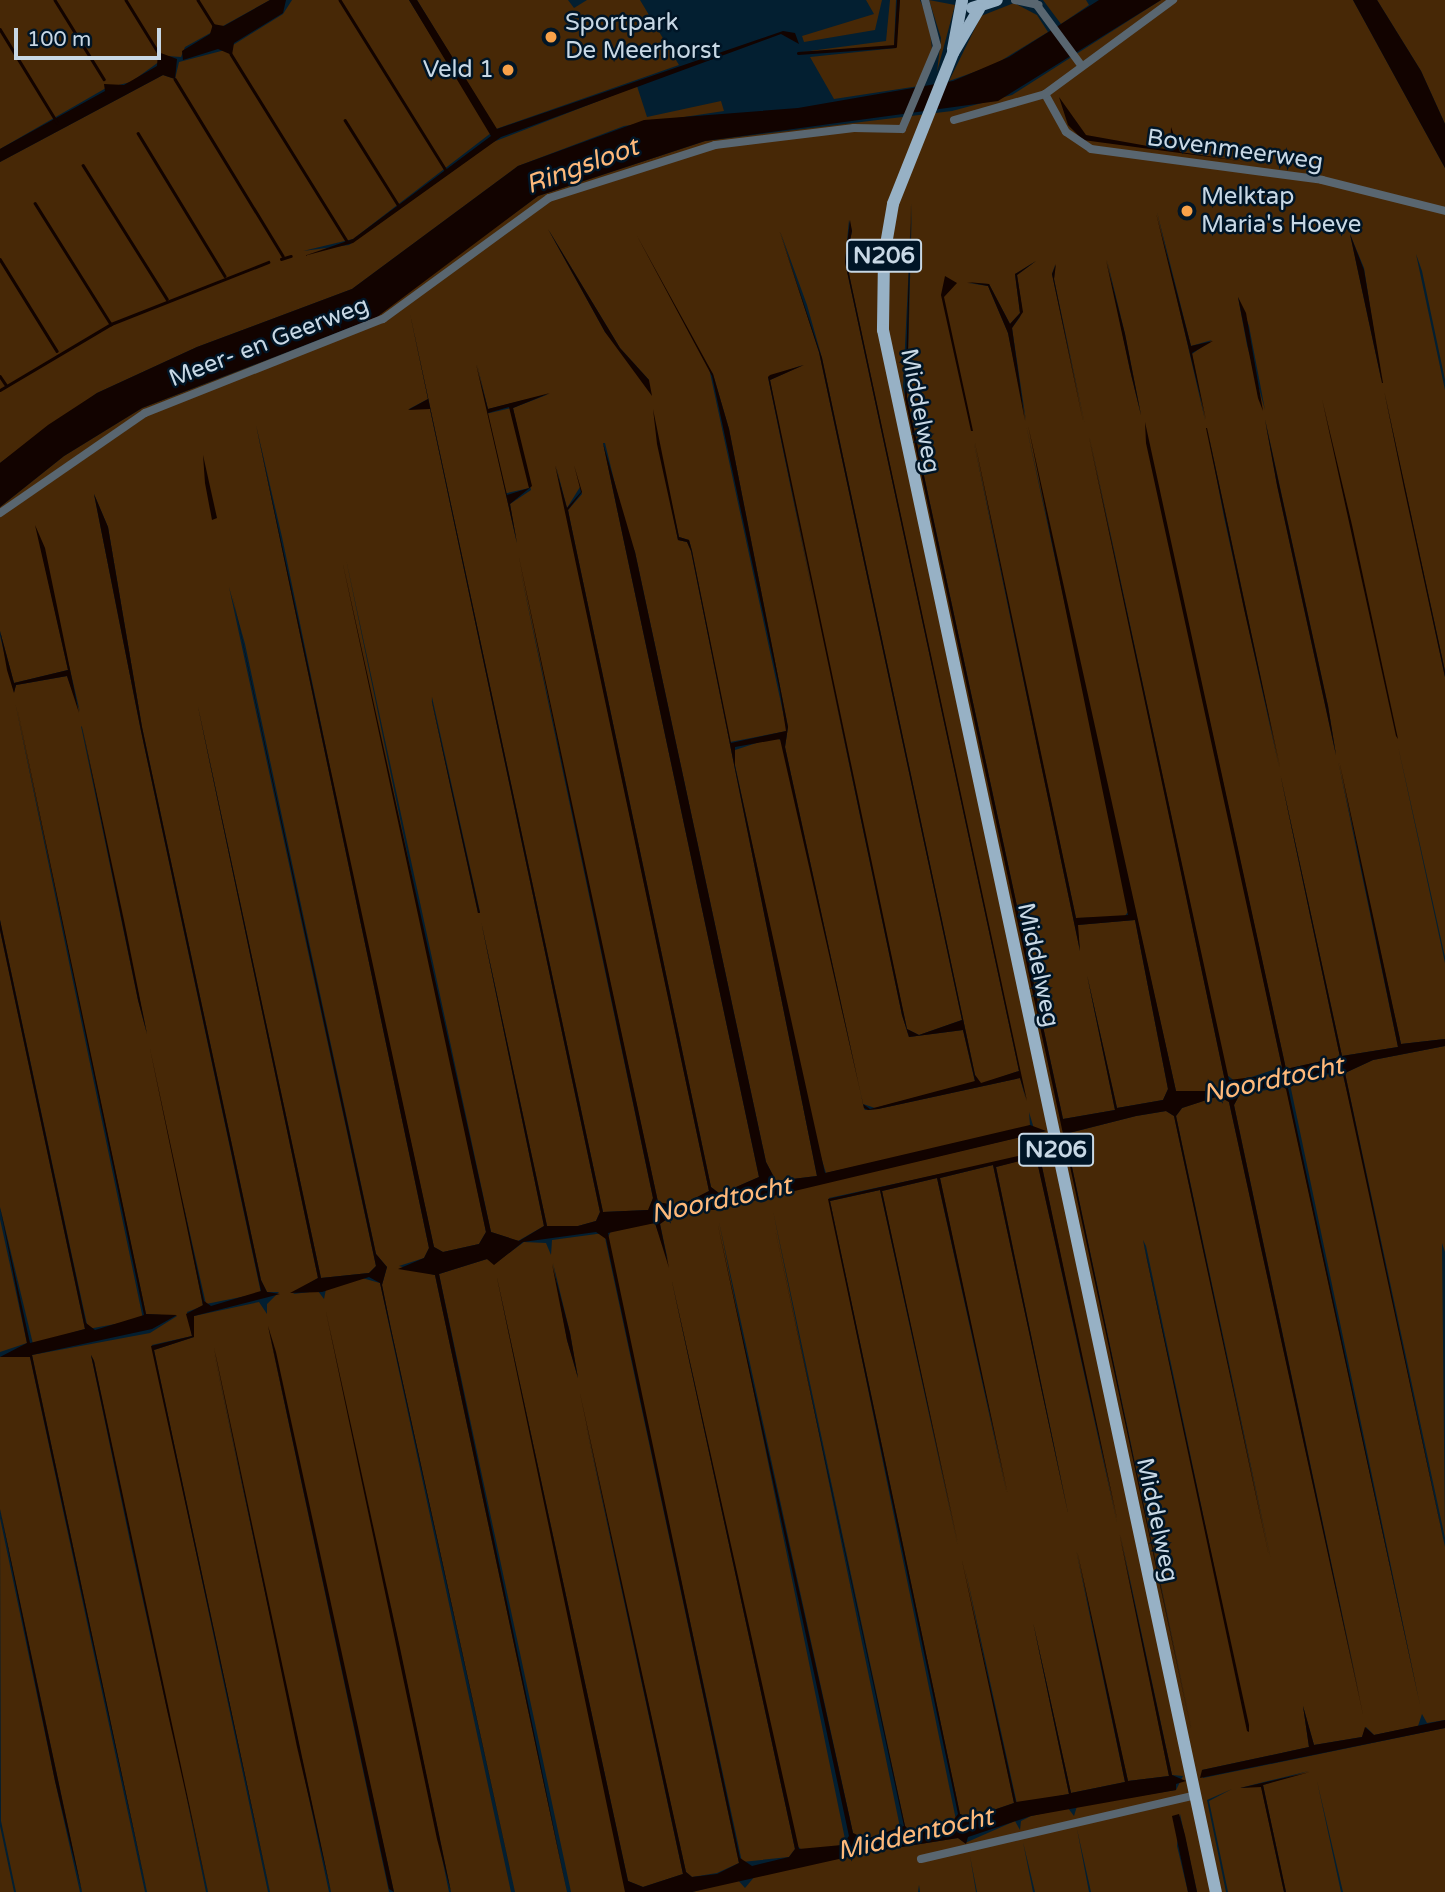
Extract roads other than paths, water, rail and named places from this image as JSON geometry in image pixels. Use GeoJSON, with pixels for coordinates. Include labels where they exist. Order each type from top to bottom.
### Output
{"type":"FeatureCollection","features":[{"type":"Feature","properties":{"kind":"main road"},"geometry":{"type":"LineString","coordinates":[[979,9],[997,0]]}},
{"type":"Feature","properties":{"kind":"main road","name":"N206"},"geometry":{"type":"LineString","coordinates":[[961,1],[979,9]]}},
{"type":"Feature","properties":{"kind":"main road","name":"Middelweg"},"geometry":{"type":"LineString","coordinates":[[953,53],[961,1]]}},
{"type":"Feature","properties":{"kind":"main road","name":"Middelweg"},"geometry":{"type":"LineString","coordinates":[[979,9],[940,81],[887,230],[881,299],[888,368],[1216,1892]]}},
{"type":"Feature","properties":{"kind":"street","name":"Meer- en Geerweg"},"geometry":{"type":"LineString","coordinates":[[0,513],[145,413],[383,319],[549,198],[696,149],[854,128],[897,130],[913,113],[937,46],[925,0]]}},
{"type":"Feature","properties":{"kind":"street"},"geometry":{"type":"LineString","coordinates":[[1015,0],[1035,3],[1081,65]]}},
{"type":"Feature","properties":{"kind":"street"},"geometry":{"type":"LineString","coordinates":[[954,120],[1045,94],[1173,0]]}},
{"type":"Feature","properties":{"kind":"street","name":"Bovenmeerweg"},"geometry":{"type":"LineString","coordinates":[[1045,94],[1066,132],[1091,149],[1322,180],[1445,211]]}},
{"type":"Feature","properties":{"kind":"street"},"geometry":{"type":"LineString","coordinates":[[921,1859],[1195,1795]]}},
{"type":"Feature","properties":{"kind":"water"},"geometry":{"type":"Polygon","coordinates":[[[270,0],[286,0],[283,13],[234,43],[232,55],[218,49],[183,60],[182,51],[210,34],[213,24],[224,26],[270,0]]]}},
{"type":"Feature","properties":{"kind":"water"},"geometry":{"type":"Polygon","coordinates":[[[409,0],[417,0],[497,129],[783,31],[795,33],[799,44],[781,34],[501,137],[353,243],[304,256],[353,239],[491,136],[409,0]]]}},
{"type":"Feature","properties":{"kind":"water","name":"Ringsloot"},"geometry":{"type":"Polygon","coordinates":[[[1099,0],[1161,0],[998,101],[705,141],[538,196],[377,317],[142,408],[64,456],[0,507],[0,463],[48,425],[97,393],[197,347],[352,289],[518,166],[644,120],[798,108],[953,81],[1009,57],[1099,0]]]}},
{"type":"Feature","properties":{"kind":"water"},"geometry":{"type":"Polygon","coordinates":[[[1353,0],[1377,0],[1421,71],[1445,124],[1445,168],[1353,0]]]}},
{"type":"Feature","properties":{"kind":"water"},"geometry":{"type":"Polygon","coordinates":[[[158,52],[177,59],[175,79],[163,75],[0,162],[0,149],[105,91],[104,84],[124,85],[157,66],[158,52]]]}},
{"type":"Feature","properties":{"kind":"water"},"geometry":{"type":"Polygon","coordinates":[[[1059,97],[1086,135],[1170,150],[1171,127],[1180,152],[1247,162],[1083,140],[1068,125],[1059,97]]]}},
{"type":"Feature","properties":{"kind":"water","name":"Noordtocht"},"geometry":{"type":"Polygon","coordinates":[[[911,203],[907,397],[1063,1119],[1115,1110],[1087,975],[1117,1108],[1163,1100],[1168,1089],[1135,920],[1078,925],[1080,951],[974,438],[1076,918],[1128,915],[1028,425],[1176,1091],[1218,1091],[1225,1081],[1088,433],[1229,1080],[1277,1074],[1282,1067],[1146,443],[1145,422],[1286,1069],[1340,1057],[1280,773],[1342,1056],[1398,1047],[1339,760],[1401,1044],[1445,1039],[1445,1046],[1373,1060],[1345,1073],[1445,1547],[1343,1074],[1320,1073],[1288,1088],[1420,1705],[1286,1089],[1280,1085],[1240,1094],[1234,1105],[1364,1719],[1229,1102],[1219,1096],[1182,1108],[1176,1116],[1270,1561],[1174,1116],[1166,1111],[1065,1134],[1193,1739],[905,398],[911,203]]]}},
{"type":"Feature","properties":{"kind":"water"},"geometry":{"type":"Polygon","coordinates":[[[1156,213],[1191,346],[1213,341],[1192,353],[1206,420],[1156,213]]]}},
{"type":"Feature","properties":{"kind":"water"},"geometry":{"type":"Polygon","coordinates":[[[850,220],[852,231],[846,260],[1027,1101],[1020,1078],[878,1109],[868,1110],[863,1104],[870,1109],[975,1081],[963,1030],[909,1037],[902,1015],[768,377],[804,365],[770,380],[907,1029],[919,1035],[962,1020],[819,352],[779,230],[822,358],[975,1075],[981,1083],[1019,1071],[845,262],[850,220]]]}},
{"type":"Feature","properties":{"kind":"water"},"geometry":{"type":"Polygon","coordinates":[[[548,229],[620,348],[649,380],[652,396],[605,332],[548,229]]]}},
{"type":"Feature","properties":{"kind":"water"},"geometry":{"type":"Polygon","coordinates":[[[636,234],[713,374],[729,429],[788,727],[785,747],[861,1094],[780,739],[735,747],[735,766],[825,1173],[1030,1125],[1046,1131],[715,1210],[680,1210],[660,1224],[669,1268],[655,1223],[608,1233],[740,1858],[752,1866],[789,1857],[795,1849],[671,1277],[799,1849],[842,1845],[849,1836],[717,1221],[853,1833],[866,1839],[904,1826],[771,1211],[905,1826],[910,1831],[952,1822],[958,1814],[828,1199],[1027,1154],[1038,1155],[1041,1162],[1118,1523],[1036,1157],[996,1167],[1069,1518],[993,1165],[940,1178],[1008,1495],[937,1178],[882,1191],[959,1548],[880,1190],[830,1201],[960,1814],[970,1818],[1014,1803],[961,1556],[1016,1802],[1069,1794],[1033,1622],[1071,1793],[1125,1782],[1077,1550],[1128,1781],[1169,1776],[1119,1532],[1172,1775],[1186,1781],[1176,1784],[1176,1790],[1031,1816],[968,1837],[966,1844],[958,1838],[870,1852],[692,1892],[625,1892],[496,1273],[628,1881],[643,1887],[683,1874],[579,1389],[686,1872],[692,1877],[717,1874],[739,1863],[606,1239],[596,1232],[523,1242],[494,1265],[487,1259],[439,1274],[567,1892],[435,1275],[398,1269],[424,1258],[429,1248],[256,425],[434,1247],[443,1252],[479,1244],[486,1232],[342,560],[491,1232],[519,1241],[544,1226],[481,921],[547,1226],[578,1226],[596,1221],[600,1212],[430,409],[408,410],[428,399],[409,309],[603,1212],[648,1210],[653,1198],[518,553],[658,1202],[679,1206],[709,1191],[555,465],[567,508],[581,492],[574,465],[582,492],[568,510],[711,1187],[720,1194],[759,1177],[603,443],[635,552],[766,1162],[776,1181],[817,1176],[691,551],[687,542],[678,540],[657,444],[653,409],[679,537],[689,540],[692,551],[731,743],[786,731],[780,692],[712,376],[636,234]]]}},
{"type":"Feature","properties":{"kind":"water"},"geometry":{"type":"Polygon","coordinates":[[[1350,234],[1364,270],[1383,383],[1382,383],[1350,234]]]}},
{"type":"Feature","properties":{"kind":"water"},"geometry":{"type":"Polygon","coordinates":[[[1106,260],[1125,334],[1141,415],[1130,370],[1106,260]]]}},
{"type":"Feature","properties":{"kind":"water"},"geometry":{"type":"Polygon","coordinates":[[[1036,261],[1017,275],[1023,312],[1012,328],[1025,421],[1008,333],[988,286],[967,282],[989,284],[1010,324],[1020,313],[1015,274],[1036,261]]]}},
{"type":"Feature","properties":{"kind":"water"},"geometry":{"type":"Polygon","coordinates":[[[1056,264],[1054,279],[1084,426],[1052,274],[1056,264]]]}},
{"type":"Feature","properties":{"kind":"water"},"geometry":{"type":"Polygon","coordinates":[[[945,276],[957,283],[944,297],[973,431],[941,295],[945,276]]]}},
{"type":"Feature","properties":{"kind":"water"},"geometry":{"type":"Polygon","coordinates":[[[1238,297],[1246,313],[1263,411],[1258,398],[1238,297]]]}},
{"type":"Feature","properties":{"kind":"water"},"geometry":{"type":"Polygon","coordinates":[[[476,364],[488,409],[550,393],[513,408],[532,486],[510,504],[517,543],[476,364]],[[509,407],[488,413],[507,495],[529,488],[509,407]]]}},
{"type":"Feature","properties":{"kind":"water"},"geometry":{"type":"Polygon","coordinates":[[[1384,390],[1445,671],[1445,677],[1404,488],[1384,390]]]}},
{"type":"Feature","properties":{"kind":"water"},"geometry":{"type":"Polygon","coordinates":[[[1322,399],[1352,525],[1398,739],[1396,736],[1322,399]]]}},
{"type":"Feature","properties":{"kind":"water"},"geometry":{"type":"Polygon","coordinates":[[[1265,420],[1328,706],[1336,755],[1277,485],[1265,420]]]}},
{"type":"Feature","properties":{"kind":"water"},"geometry":{"type":"Polygon","coordinates":[[[1207,428],[1280,767],[1244,609],[1207,428]]]}},
{"type":"Feature","properties":{"kind":"water"},"geometry":{"type":"Polygon","coordinates":[[[203,455],[217,518],[212,520],[205,483],[203,455]]]}},
{"type":"Feature","properties":{"kind":"water"},"geometry":{"type":"Polygon","coordinates":[[[94,494],[108,527],[142,727],[261,1280],[267,1292],[280,1294],[194,1316],[194,1337],[154,1350],[270,1892],[151,1346],[192,1336],[186,1314],[203,1305],[149,1044],[204,1301],[211,1306],[261,1291],[141,731],[94,494]]]}},
{"type":"Feature","properties":{"kind":"water"},"geometry":{"type":"Polygon","coordinates":[[[35,525],[45,548],[79,713],[67,676],[16,685],[14,693],[7,670],[0,631],[14,683],[68,670],[35,525]]]}},
{"type":"Feature","properties":{"kind":"water"},"geometry":{"type":"Polygon","coordinates":[[[231,588],[376,1254],[387,1267],[382,1285],[391,1329],[515,1892],[380,1283],[369,1277],[322,1292],[290,1293],[318,1278],[197,702],[321,1278],[369,1273],[376,1266],[231,588]]]}},
{"type":"Feature","properties":{"kind":"water"},"geometry":{"type":"Polygon","coordinates":[[[431,697],[480,913],[478,913],[431,697]]]}},
{"type":"Feature","properties":{"kind":"water"},"geometry":{"type":"Polygon","coordinates":[[[16,702],[146,1314],[177,1315],[152,1329],[32,1355],[147,1892],[30,1357],[0,1357],[27,1343],[0,1207],[30,1343],[85,1329],[0,920],[86,1323],[95,1330],[144,1315],[16,702]]]}},
{"type":"Feature","properties":{"kind":"water"},"geometry":{"type":"Polygon","coordinates":[[[82,726],[125,925],[147,1034],[138,1000],[82,726]]]}},
{"type":"Feature","properties":{"kind":"water"},"geometry":{"type":"Polygon","coordinates":[[[1143,1240],[1249,1725],[1249,1732],[1247,1731],[1143,1240]]]}},
{"type":"Feature","properties":{"kind":"water"},"geometry":{"type":"Polygon","coordinates":[[[552,1264],[570,1333],[578,1378],[567,1340],[552,1264]]]}},
{"type":"Feature","properties":{"kind":"water"},"geometry":{"type":"Polygon","coordinates":[[[326,1312],[400,1648],[451,1892],[437,1839],[326,1312]]]}},
{"type":"Feature","properties":{"kind":"water"},"geometry":{"type":"Polygon","coordinates":[[[268,1326],[276,1352],[394,1892],[389,1889],[268,1326]]]}},
{"type":"Feature","properties":{"kind":"water"},"geometry":{"type":"Polygon","coordinates":[[[214,1348],[217,1361],[331,1892],[297,1747],[214,1348]]]}},
{"type":"Feature","properties":{"kind":"water"},"geometry":{"type":"Polygon","coordinates":[[[91,1355],[94,1361],[208,1892],[167,1710],[91,1355]]]}},
{"type":"Feature","properties":{"kind":"water"},"geometry":{"type":"Polygon","coordinates":[[[0,1509],[82,1892],[55,1781],[0,1509]]]}},
{"type":"Feature","properties":{"kind":"water"},"geometry":{"type":"Polygon","coordinates":[[[1303,1706],[1314,1745],[1362,1737],[1365,1727],[1374,1735],[1445,1720],[1445,1728],[1200,1778],[1202,1770],[1309,1747],[1303,1706]]]}},
{"type":"Feature","properties":{"kind":"water"},"geometry":{"type":"Polygon","coordinates":[[[1310,1772],[1263,1785],[1284,1892],[1261,1787],[1240,1788],[1310,1772]]]}},
{"type":"Feature","properties":{"kind":"water"},"geometry":{"type":"Polygon","coordinates":[[[1179,1814],[1197,1892],[1188,1892],[1172,1816],[1179,1814]]]}},
{"type":"Feature","properties":{"kind":"waterway"},"geometry":{"type":"LineString","coordinates":[[55,0],[104,79]]}},
{"type":"Feature","properties":{"kind":"waterway"},"geometry":{"type":"LineString","coordinates":[[126,0],[158,52]]}},
{"type":"Feature","properties":{"kind":"waterway"},"geometry":{"type":"LineString","coordinates":[[198,0],[215,27]]}},
{"type":"Feature","properties":{"kind":"waterway"},"geometry":{"type":"LineString","coordinates":[[340,0],[445,169]]}},
{"type":"Feature","properties":{"kind":"waterway"},"geometry":{"type":"LineString","coordinates":[[798,53],[895,46],[898,0]]}},
{"type":"Feature","properties":{"kind":"waterway"},"geometry":{"type":"LineString","coordinates":[[0,29],[57,122]]}},
{"type":"Feature","properties":{"kind":"waterway"},"geometry":{"type":"LineString","coordinates":[[231,54],[347,241]]}},
{"type":"Feature","properties":{"kind":"waterway"},"geometry":{"type":"LineString","coordinates":[[175,79],[283,256]]}},
{"type":"Feature","properties":{"kind":"waterway"},"geometry":{"type":"LineString","coordinates":[[345,120],[399,206]]}},
{"type":"Feature","properties":{"kind":"waterway"},"geometry":{"type":"LineString","coordinates":[[138,133],[225,276]]}},
{"type":"Feature","properties":{"kind":"waterway"},"geometry":{"type":"LineString","coordinates":[[83,165],[167,299]]}},
{"type":"Feature","properties":{"kind":"waterway"},"geometry":{"type":"LineString","coordinates":[[35,203],[111,324]]}},
{"type":"Feature","properties":{"kind":"waterway"},"geometry":{"type":"LineString","coordinates":[[281,259],[291,256]]}},
{"type":"Feature","properties":{"kind":"waterway"},"geometry":{"type":"LineString","coordinates":[[0,259],[57,351]]}},
{"type":"Feature","properties":{"kind":"waterway"},"geometry":{"type":"LineString","coordinates":[[0,390],[111,324],[268,262]]}},
{"type":"Feature","properties":{"kind":"waterway"},"geometry":{"type":"LineString","coordinates":[[0,376],[6,385]]}},
{"type":"Feature","properties":{"kind":"place","name":"Sportpark De Meerhorst"},"geometry":{"type":"Point","coordinates":[551,37]}},
{"type":"Feature","properties":{"kind":"place","name":"Veld 1"},"geometry":{"type":"Point","coordinates":[508,70]}},
{"type":"Feature","properties":{"kind":"place","name":"Melktap Maria's Hoeve"},"geometry":{"type":"Point","coordinates":[1187,211]}},
{"type":"Feature","properties":{"kind":"water label","name":"Middentocht"},"geometry":{"type":"Point","coordinates":[915,1834]}}]}
